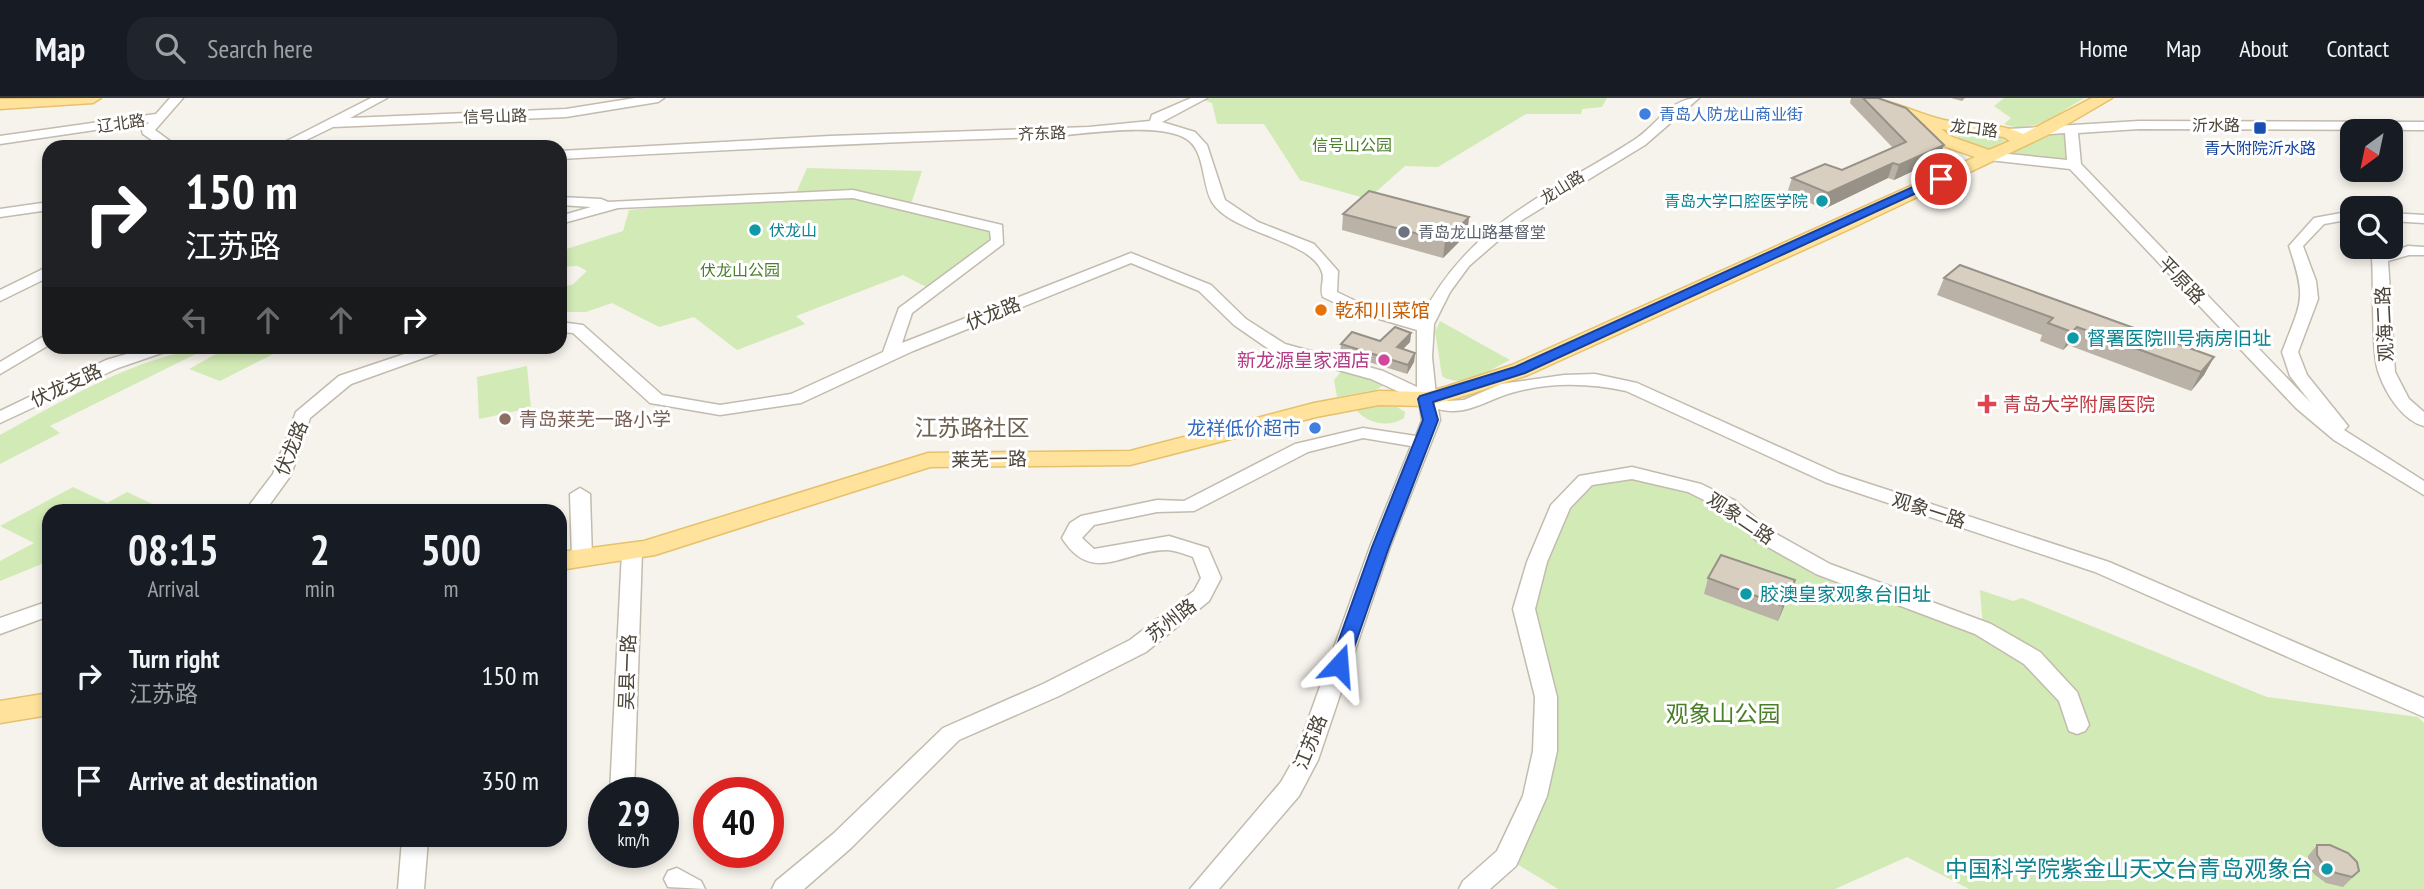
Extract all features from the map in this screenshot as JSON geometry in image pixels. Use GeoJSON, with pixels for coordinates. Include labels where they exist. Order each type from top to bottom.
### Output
{"type":"FeatureCollection","features":[{"type":"Feature","properties":{"kind":"main road"},"geometry":{"type":"LineString","coordinates":[[0,104],[93,98]]}},
{"type":"Feature","properties":{"kind":"main road","name":"龙口路"},"geometry":{"type":"LineString","coordinates":[[1868,98],[1934,127],[2013,138]]}},
{"type":"Feature","properties":{"kind":"main road"},"geometry":{"type":"LineString","coordinates":[[1426,399],[1520,370],[1989,156],[2031,128],[2104,98]]}},
{"type":"Feature","properties":{"kind":"main road"},"geometry":{"type":"LineString","coordinates":[[2013,138],[2048,129],[2079,110]]}},
{"type":"Feature","properties":{"kind":"main road","name":"龙口路"},"geometry":{"type":"LineString","coordinates":[[1934,127],[1945,141],[1989,156]]}},
{"type":"Feature","properties":{"kind":"main road","name":"莱芜一路"},"geometry":{"type":"LineString","coordinates":[[571,560],[632,551],[928,460],[1130,458],[1269,420],[1327,408],[1379,398],[1426,399]]}},
{"type":"Feature","properties":{"kind":"main road"},"geometry":{"type":"LineString","coordinates":[[0,712],[42,705]]}},
{"type":"Feature","properties":{"kind":"street"},"geometry":{"type":"LineString","coordinates":[[159,140],[148,131],[177,98]]}},
{"type":"Feature","properties":{"kind":"street"},"geometry":{"type":"LineString","coordinates":[[296,140],[380,98]]}},
{"type":"Feature","properties":{"kind":"street","name":"信号山路"},"geometry":{"type":"LineString","coordinates":[[331,123],[566,113],[658,98]]}},
{"type":"Feature","properties":{"kind":"street"},"geometry":{"type":"LineString","coordinates":[[1156,124],[1156,118],[1201,98]]}},
{"type":"Feature","properties":{"kind":"street","name":"龙山路"},"geometry":{"type":"LineString","coordinates":[[1426,399],[1425,327],[1455,270],[1473,250],[1532,206],[1640,142],[1684,100]]}},
{"type":"Feature","properties":{"kind":"street"},"geometry":{"type":"LineString","coordinates":[[1989,156],[2074,165],[2079,110],[2139,125]]}},
{"type":"Feature","properties":{"kind":"street","name":"沂水路"},"geometry":{"type":"LineString","coordinates":[[2079,110],[2139,125],[2424,126]]}},
{"type":"Feature","properties":{"kind":"street","name":"辽北路"},"geometry":{"type":"LineString","coordinates":[[0,140],[160,117]]}},
{"type":"Feature","properties":{"kind":"street","name":"齐东路"},"geometry":{"type":"LineString","coordinates":[[567,155],[830,140],[1076,132],[1156,124],[1190,135],[1202,148],[1219,202],[1253,225],[1309,247],[1330,271],[1329,294],[1358,308],[1425,327]]}},
{"type":"Feature","properties":{"kind":"street"},"geometry":{"type":"LineString","coordinates":[[69,140],[73,130]]}},
{"type":"Feature","properties":{"kind":"street","name":"平原路"},"geometry":{"type":"LineString","coordinates":[[2074,165],[2302,404],[2340,436],[2424,489]]}},
{"type":"Feature","properties":{"kind":"street"},"geometry":{"type":"LineString","coordinates":[[567,201],[617,204],[853,194],[997,228],[998,241],[905,311],[890,355]]}},
{"type":"Feature","properties":{"kind":"street"},"geometry":{"type":"LineString","coordinates":[[567,218],[617,204]]}},
{"type":"Feature","properties":{"kind":"street"},"geometry":{"type":"LineString","coordinates":[[0,213],[42,207]]}},
{"type":"Feature","properties":{"kind":"street"},"geometry":{"type":"LineString","coordinates":[[2340,215],[2326,216],[2308,227],[2296,246],[2308,281],[2310,299],[2290,352],[2299,376],[2339,425],[2340,436]]}},
{"type":"Feature","properties":{"kind":"street"},"geometry":{"type":"LineString","coordinates":[[2403,218],[2424,219]]}},
{"type":"Feature","properties":{"kind":"street","name":"观海二路"},"geometry":{"type":"LineString","coordinates":[[2424,251],[2408,250],[2380,259],[2386,372],[2402,402],[2424,421]]}},
{"type":"Feature","properties":{"kind":"street","name":"伏龙路"},"geometry":{"type":"LineString","coordinates":[[567,327],[577,328],[656,399],[720,410],[795,399],[890,355],[1131,258],[1205,288],[1240,322],[1279,348],[1377,375],[1426,399]]}},
{"type":"Feature","properties":{"kind":"street"},"geometry":{"type":"LineString","coordinates":[[0,296],[42,275]]}},
{"type":"Feature","properties":{"kind":"street"},"geometry":{"type":"LineString","coordinates":[[0,369],[42,342]]}},
{"type":"Feature","properties":{"kind":"street"},"geometry":{"type":"LineString","coordinates":[[127,360],[134,354]]}},
{"type":"Feature","properties":{"kind":"street","name":"伏龙支路"},"geometry":{"type":"LineString","coordinates":[[0,418],[45,394],[147,354]]}},
{"type":"Feature","properties":{"kind":"street"},"geometry":{"type":"LineString","coordinates":[[395,354],[402,359]]}},
{"type":"Feature","properties":{"kind":"street","name":"伏龙路"},"geometry":{"type":"LineString","coordinates":[[260,504],[282,475],[302,416],[345,380],[420,354]]}},
{"type":"Feature","properties":{"kind":"street","name":"观象一路"},"geometry":{"type":"LineString","coordinates":[[1426,399],[1445,406],[1467,405],[1507,388],[1564,380],[1595,379],[1631,387],[1832,478],[2102,567],[2424,708]]}},
{"type":"Feature","properties":{"kind":"street","name":"江苏路"},"geometry":{"type":"LineString","coordinates":[[1214,884],[1290,789],[1306,760],[1430,420],[1426,399]]}},
{"type":"Feature","properties":{"kind":"street","name":"苏州路"},"geometry":{"type":"LineString","coordinates":[[785,889],[842,841],[951,734],[1051,690],[1138,646],[1202,596],[1211,578],[1201,553],[1167,543],[1116,555],[1087,555],[1076,548],[1072,538],[1077,528],[1088,520],[1157,506],[1187,507],[1302,448],[1363,433],[1420,442]]}},
{"type":"Feature","properties":{"kind":"street","name":"观象二路"},"geometry":{"type":"LineString","coordinates":[[1472,889],[1507,858],[1535,796],[1545,751],[1546,697],[1524,609],[1537,562],[1561,505],[1586,480],[1632,473],[1694,488],[1727,505],[1764,536],[1823,569],[1983,628],[2032,658],[2069,698],[2077,725]]}},
{"type":"Feature","properties":{"kind":"street"},"geometry":{"type":"LineString","coordinates":[[571,560],[580,494]]}},
{"type":"Feature","properties":{"kind":"street","name":"吴县一路"},"geometry":{"type":"LineString","coordinates":[[623,777],[632,551]]}},
{"type":"Feature","properties":{"kind":"street"},"geometry":{"type":"LineString","coordinates":[[0,626],[42,611]]}},
{"type":"Feature","properties":{"kind":"street"},"geometry":{"type":"LineString","coordinates":[[411,889],[414,847]]}},
{"type":"Feature","properties":{"kind":"green space","name":"信号山公园"},"geometry":{"type":"Polygon","coordinates":[[[1199,98],[1607,98],[1602,107],[1582,109],[1581,114],[1526,114],[1438,167],[1405,166],[1368,199],[1300,180],[1264,124],[1217,124],[1212,103],[1199,98]]]}},
{"type":"Feature","properties":{"kind":"green space"},"geometry":{"type":"Polygon","coordinates":[[[2004,98],[2084,98],[2046,121],[2014,127],[2004,124],[2011,118],[1994,106],[2004,98]]]}},
{"type":"Feature","properties":{"kind":"green space"},"geometry":{"type":"Polygon","coordinates":[[[2048,131],[2066,133],[2069,162],[1998,156],[2048,131]]]}},
{"type":"Feature","properties":{"kind":"green space"},"geometry":{"type":"Polygon","coordinates":[[[1950,132],[2011,138],[1982,152],[1950,132]]]}},
{"type":"Feature","properties":{"kind":"green space","name":"伏龙山公园"},"geometry":{"type":"Polygon","coordinates":[[[807,168],[922,171],[911,204],[1002,233],[932,290],[903,275],[796,316],[805,324],[737,350],[694,317],[659,327],[612,303],[586,312],[567,312],[567,285],[572,285],[587,271],[578,266],[567,267],[567,249],[623,231],[629,210],[789,197],[797,191],[807,168]]]}},
{"type":"Feature","properties":{"kind":"green space"},"geometry":{"type":"Polygon","coordinates":[[[1440,321],[1510,360],[1467,379],[1458,381],[1442,376],[1435,331],[1440,321]]]}},
{"type":"Feature","properties":{"kind":"green space"},"geometry":{"type":"Polygon","coordinates":[[[175,354],[196,354],[50,426],[60,433],[0,464],[0,435],[102,381],[175,354]]]}},
{"type":"Feature","properties":{"kind":"green space"},"geometry":{"type":"Polygon","coordinates":[[[216,354],[273,354],[220,381],[189,369],[216,354]]]}},
{"type":"Feature","properties":{"kind":"green space"},"geometry":{"type":"Polygon","coordinates":[[[527,366],[531,408],[479,419],[477,377],[527,366]]]}},
{"type":"Feature","properties":{"kind":"green space"},"geometry":{"type":"Polygon","coordinates":[[[1343,369],[1383,381],[1384,385],[1376,390],[1337,397],[1334,380],[1343,369]]]}},
{"type":"Feature","properties":{"kind":"green space"},"geometry":{"type":"Polygon","coordinates":[[[1397,407],[1405,412],[1404,418],[1392,423],[1379,423],[1366,419],[1356,410],[1397,407]]]}},
{"type":"Feature","properties":{"kind":"green space","name":"观象山公园"},"geometry":{"type":"Polygon","coordinates":[[[1632,473],[1694,488],[1823,569],[1983,628],[1980,590],[2013,601],[2022,598],[2267,697],[2418,717],[2424,723],[2424,889],[1969,889],[1907,857],[1835,889],[1558,889],[1507,858],[1545,751],[1524,609],[1537,562],[1586,480],[1632,473]]]}},
{"type":"Feature","properties":{"kind":"green space"},"geometry":{"type":"Polygon","coordinates":[[[73,487],[107,503],[127,492],[152,504],[42,504],[42,564],[0,581],[0,561],[34,543],[0,526],[73,487]]]}},
{"type":"Feature","properties":{"kind":"building"},"geometry":{"type":"Polygon","coordinates":[[[1863,98],[1878,98],[1906,108],[1944,145],[1899,165],[1893,163],[1828,193],[1792,178],[1825,164],[1842,170],[1906,142],[1863,98]]]}},
{"type":"Feature","properties":{"kind":"building"},"geometry":{"type":"Polygon","coordinates":[[[1369,191],[1469,217],[1445,241],[1343,214],[1369,191]]]}},
{"type":"Feature","properties":{"kind":"building"},"geometry":{"type":"Polygon","coordinates":[[[1960,265],[2214,357],[2201,372],[2077,327],[2072,332],[2048,323],[2053,318],[1944,278],[1960,265]]]}},
{"type":"Feature","properties":{"kind":"building"},"geometry":{"type":"Polygon","coordinates":[[[1395,327],[1411,333],[1397,347],[1415,353],[1408,365],[1341,344],[1352,332],[1380,341],[1395,327]]]}},
{"type":"Feature","properties":{"kind":"building"},"geometry":{"type":"Polygon","coordinates":[[[1721,555],[1795,580],[1783,606],[1708,578],[1721,555]]]}},
{"type":"Feature","properties":{"kind":"building"},"geometry":{"type":"Polygon","coordinates":[[[2317,845],[2330,845],[2348,853],[2357,862],[2359,871],[2352,877],[2336,873],[2323,864],[2317,855],[2317,845]]]}},
{"type":"Feature","properties":{"kind":"place","name":"青岛人防龙山商业街"},"geometry":{"type":"Point","coordinates":[1645,114]}},
{"type":"Feature","properties":{"kind":"place","name":"青大附院沂水路"},"geometry":{"type":"Point","coordinates":[2260,128]}},
{"type":"Feature","properties":{"kind":"place","name":"青岛大学口腔医学院"},"geometry":{"type":"Point","coordinates":[1822,201]}},
{"type":"Feature","properties":{"kind":"place","name":"伏龙山"},"geometry":{"type":"Point","coordinates":[755,230]}},
{"type":"Feature","properties":{"kind":"place","name":"青岛龙山路基督堂"},"geometry":{"type":"Point","coordinates":[1404,232]}},
{"type":"Feature","properties":{"kind":"place","name":"乾和川菜馆"},"geometry":{"type":"Point","coordinates":[1321,310]}},
{"type":"Feature","properties":{"kind":"place","name":"督署医院III号病房旧址"},"geometry":{"type":"Point","coordinates":[2073,338]}},
{"type":"Feature","properties":{"kind":"place","name":"新龙源皇家酒店"},"geometry":{"type":"Point","coordinates":[1384,360]}},
{"type":"Feature","properties":{"kind":"place","name":"青岛大学附属医院"},"geometry":{"type":"Point","coordinates":[1987,404]}},
{"type":"Feature","properties":{"kind":"place","name":"青岛莱芜一路小学"},"geometry":{"type":"Point","coordinates":[505,419]}},
{"type":"Feature","properties":{"kind":"place","name":"龙祥低价超市"},"geometry":{"type":"Point","coordinates":[1315,428]}},
{"type":"Feature","properties":{"kind":"place","name":"胶澳皇家观象台旧址"},"geometry":{"type":"Point","coordinates":[1746,594]}},
{"type":"Feature","properties":{"kind":"place","name":"中国科学院紫金山天文台青岛观象台"},"geometry":{"type":"Point","coordinates":[2327,869]}},
{"type":"Feature","properties":{"kind":"district","name":"江苏路社区"},"geometry":{"type":"Point","coordinates":[972,428]}},
{"type":"Feature","properties":{"kind":"route"},"geometry":{"type":"LineString","coordinates":[[1339,665],[1380,547],[1430,420],[1426,399],[1520,370],[1941,179]]}}]}
